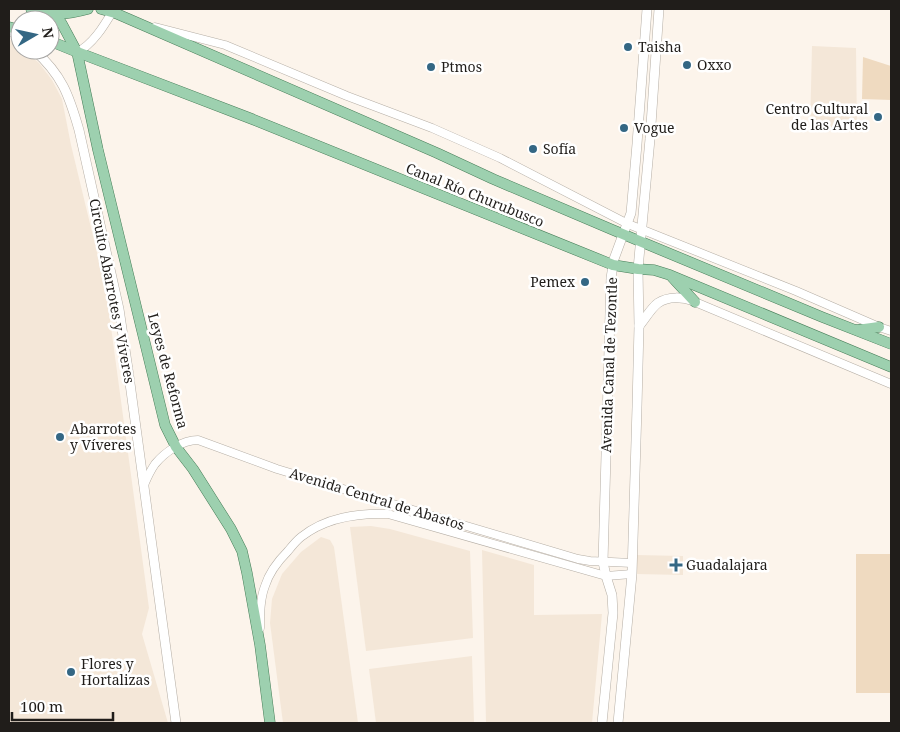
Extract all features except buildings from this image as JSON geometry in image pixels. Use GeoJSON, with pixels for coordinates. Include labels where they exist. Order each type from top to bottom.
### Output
{"type":"FeatureCollection","features":[{"type":"Feature","properties":{"kind":"main road"},"geometry":{"type":"LineString","coordinates":[[60,13],[67,14],[88,9]]}},
{"type":"Feature","properties":{"kind":"main road","name":"Avenida Canal de Tezontle"},"geometry":{"type":"LineString","coordinates":[[602,723],[613,613],[612,595],[603,562],[611,271],[631,213],[647,9]]}},
{"type":"Feature","properties":{"kind":"main road","name":"Avenida Canal de Tezontle"},"geometry":{"type":"LineString","coordinates":[[618,723],[632,574],[639,326],[638,269],[659,9]]}},
{"type":"Feature","properties":{"kind":"main road","name":"Canal Río Churubusco"},"geometry":{"type":"LineString","coordinates":[[109,10],[437,153],[501,183],[623,235],[891,344]]}},
{"type":"Feature","properties":{"kind":"main road","name":"Leyes de Reforma"},"geometry":{"type":"LineString","coordinates":[[60,22],[77,52],[98,150],[165,425],[176,447],[193,469],[232,529],[242,551],[260,645],[270,723]]}},
{"type":"Feature","properties":{"kind":"main road","name":"Canal Río Churubusco"},"geometry":{"type":"LineString","coordinates":[[60,45],[252,119],[613,265],[654,270],[670,275],[891,367]]}},
{"type":"Feature","properties":{"kind":"main road","name":"Circuito Abarrotes y Víveres"},"geometry":{"type":"LineString","coordinates":[[43,60],[62,83],[72,105],[118,309],[129,376],[176,723]]}},
{"type":"Feature","properties":{"kind":"main road"},"geometry":{"type":"LineString","coordinates":[[670,275],[695,302]]}},
{"type":"Feature","properties":{"kind":"main road"},"geometry":{"type":"LineString","coordinates":[[639,326],[657,304],[662,301],[679,298],[695,302]]}},
{"type":"Feature","properties":{"kind":"main road"},"geometry":{"type":"LineString","coordinates":[[855,330],[879,327]]}},
{"type":"Feature","properties":{"kind":"street"},"geometry":{"type":"LineString","coordinates":[[77,52],[85,48],[91,41],[109,10]]}},
{"type":"Feature","properties":{"kind":"street","name":"Canal Río Churubusco"},"geometry":{"type":"LineString","coordinates":[[136,23],[225,46],[347,96],[432,128],[500,158],[628,224],[891,331]]}},
{"type":"Feature","properties":{"kind":"street"},"geometry":{"type":"LineString","coordinates":[[695,302],[891,384]]}},
{"type":"Feature","properties":{"kind":"street","name":"Avenida Central de Abastos"},"geometry":{"type":"LineString","coordinates":[[144,486],[150,472],[162,456],[185,442],[198,440],[277,469],[578,559],[632,563]]}},
{"type":"Feature","properties":{"kind":"street","name":"Avenida Central de Abastos"},"geometry":{"type":"LineString","coordinates":[[260,645],[260,609],[265,586],[276,563],[300,537],[320,524],[339,518],[370,513],[388,514],[606,576],[632,574]]}},
{"type":"Feature","properties":{"kind":"shaded area"},"geometry":{"type":"Polygon","coordinates":[[[9,39],[10,60],[35,60],[52,80],[62,99],[71,145],[106,290],[149,608],[142,634],[168,723],[9,723],[9,39]]]}},
{"type":"Feature","properties":{"kind":"shaded area"},"geometry":{"type":"Polygon","coordinates":[[[812,46],[856,48],[857,132],[810,131],[812,46]]]}},
{"type":"Feature","properties":{"kind":"shaded area"},"geometry":{"type":"Polygon","coordinates":[[[863,57],[891,66],[891,100],[862,99],[863,57]]]}},
{"type":"Feature","properties":{"kind":"shaded area"},"geometry":{"type":"Polygon","coordinates":[[[371,526],[390,529],[470,551],[473,638],[366,651],[350,527],[371,526]]]}},
{"type":"Feature","properties":{"kind":"shaded area"},"geometry":{"type":"Polygon","coordinates":[[[321,537],[330,540],[334,547],[358,723],[283,723],[270,623],[272,599],[282,574],[301,552],[321,537]]]}},
{"type":"Feature","properties":{"kind":"shaded area"},"geometry":{"type":"Polygon","coordinates":[[[482,550],[534,565],[534,615],[602,614],[592,723],[486,723],[482,550]]]}},
{"type":"Feature","properties":{"kind":"shaded area"},"geometry":{"type":"Polygon","coordinates":[[[856,554],[891,554],[891,693],[856,693],[856,554]]]}},
{"type":"Feature","properties":{"kind":"shaded area"},"geometry":{"type":"Polygon","coordinates":[[[636,555],[683,556],[683,575],[636,574],[636,555]]]}},
{"type":"Feature","properties":{"kind":"shaded area"},"geometry":{"type":"Polygon","coordinates":[[[472,656],[474,723],[376,723],[369,669],[472,656]]]}},
{"type":"Feature","properties":{"kind":"place","name":"Taisha"},"geometry":{"type":"Point","coordinates":[628,47]}},
{"type":"Feature","properties":{"kind":"place","name":"Oxxo"},"geometry":{"type":"Point","coordinates":[687,65]}},
{"type":"Feature","properties":{"kind":"place","name":"Ptmos"},"geometry":{"type":"Point","coordinates":[431,67]}},
{"type":"Feature","properties":{"kind":"place","name":"Centro Cultural de las Artes"},"geometry":{"type":"Point","coordinates":[878,117]}},
{"type":"Feature","properties":{"kind":"place","name":"Vogue"},"geometry":{"type":"Point","coordinates":[624,128]}},
{"type":"Feature","properties":{"kind":"place","name":"Sofía"},"geometry":{"type":"Point","coordinates":[533,149]}},
{"type":"Feature","properties":{"kind":"place","name":"Pemex"},"geometry":{"type":"Point","coordinates":[585,282]}},
{"type":"Feature","properties":{"kind":"place","name":"Abarrotes y Víveres"},"geometry":{"type":"Point","coordinates":[60,437]}},
{"type":"Feature","properties":{"kind":"place","name":"Guadalajara"},"geometry":{"type":"Point","coordinates":[676,565]}},
{"type":"Feature","properties":{"kind":"place","name":"Flores y Hortalizas"},"geometry":{"type":"Point","coordinates":[71,672]}}]}
